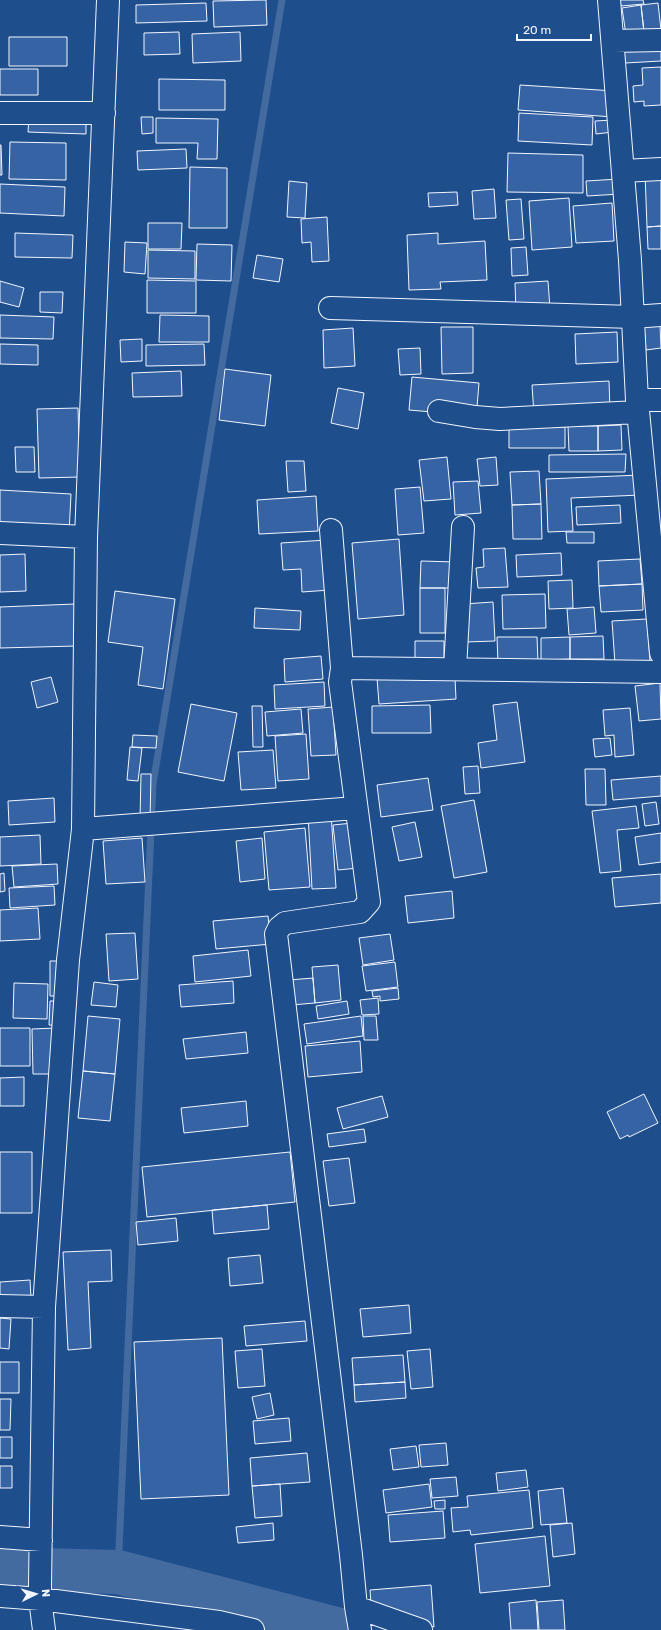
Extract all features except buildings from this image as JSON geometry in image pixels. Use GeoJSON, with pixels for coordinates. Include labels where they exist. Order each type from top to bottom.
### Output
{"type":"FeatureCollection","features":[{"type":"Feature","properties":{"kind":"street"},"geometry":{"type":"LineString","coordinates":[[44,1630],[40,1592],[40,1551],[44,1307],[68,960],[83,829],[86,537],[108,0]]}},
{"type":"Feature","properties":{"kind":"street"},"geometry":{"type":"LineString","coordinates":[[609,0],[623,171],[638,406],[655,524],[661,653]]}},
{"type":"Feature","properties":{"kind":"street"},"geometry":{"type":"LineString","coordinates":[[613,42],[661,40]]}},
{"type":"Feature","properties":{"kind":"street"},"geometry":{"type":"LineString","coordinates":[[0,113],[104,113]]}},
{"type":"Feature","properties":{"kind":"street"},"geometry":{"type":"LineString","coordinates":[[623,171],[661,169]]}},
{"type":"Feature","properties":{"kind":"street"},"geometry":{"type":"LineString","coordinates":[[330,308],[633,317],[661,314]]}},
{"type":"Feature","properties":{"kind":"street"},"geometry":{"type":"LineString","coordinates":[[439,411],[500,419],[638,406],[661,400]]}},
{"type":"Feature","properties":{"kind":"street"},"geometry":{"type":"LineString","coordinates":[[455,669],[463,527]]}},
{"type":"Feature","properties":{"kind":"street"},"geometry":{"type":"LineString","coordinates":[[331,530],[342,668],[340,682],[369,902],[360,912],[285,923],[279,928],[276,934],[358,1616],[421,1630]]}},
{"type":"Feature","properties":{"kind":"street"},"geometry":{"type":"LineString","coordinates":[[0,533],[86,537]]}},
{"type":"Feature","properties":{"kind":"street"},"geometry":{"type":"LineString","coordinates":[[342,668],[661,672]]}},
{"type":"Feature","properties":{"kind":"street"},"geometry":{"type":"LineString","coordinates":[[83,829],[356,808]]}},
{"type":"Feature","properties":{"kind":"street"},"geometry":{"type":"LineString","coordinates":[[0,1306],[44,1307]]}},
{"type":"Feature","properties":{"kind":"street"},"geometry":{"type":"LineString","coordinates":[[0,1537],[40,1551]]}},
{"type":"Feature","properties":{"kind":"street"},"geometry":{"type":"LineString","coordinates":[[0,1596],[40,1592],[219,1622],[252,1630]]}},
{"type":"Feature","properties":{"kind":"waterway"},"geometry":{"type":"LineString","coordinates":[[118,1572],[153,784],[282,0]]}},
{"type":"Feature","properties":{"kind":"waterway"},"geometry":{"type":"LineString","coordinates":[[0,1569],[118,1572],[340,1630]]}}]}
